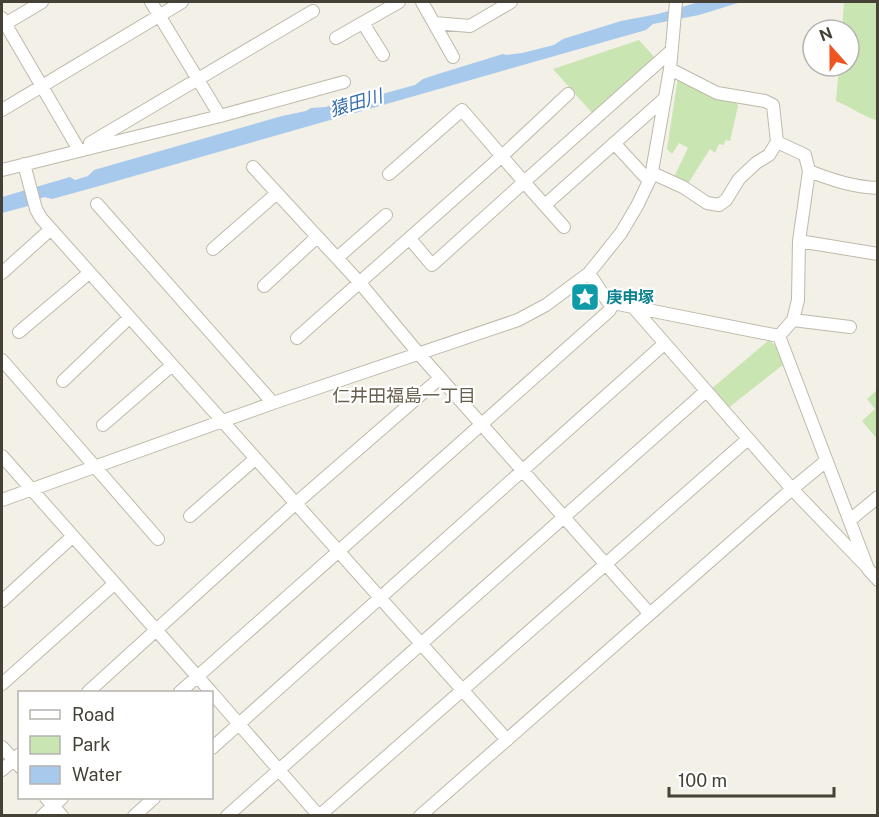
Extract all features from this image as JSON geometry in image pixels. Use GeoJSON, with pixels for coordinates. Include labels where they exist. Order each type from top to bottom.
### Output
{"type":"FeatureCollection","features":[{"type":"Feature","properties":{"kind":"street"},"geometry":{"type":"LineString","coordinates":[[42,2],[3,21],[79,150]]}},
{"type":"Feature","properties":{"kind":"street"},"geometry":{"type":"LineString","coordinates":[[151,2],[220,116]]}},
{"type":"Feature","properties":{"kind":"street"},"geometry":{"type":"LineString","coordinates":[[2,110],[182,2]]}},
{"type":"Feature","properties":{"kind":"street"},"geometry":{"type":"LineString","coordinates":[[336,38],[399,2]]}},
{"type":"Feature","properties":{"kind":"street"},"geometry":{"type":"LineString","coordinates":[[422,2],[453,57]]}},
{"type":"Feature","properties":{"kind":"street"},"geometry":{"type":"LineString","coordinates":[[434,23],[470,26],[512,2]]}},
{"type":"Feature","properties":{"kind":"street"},"geometry":{"type":"LineString","coordinates":[[2,500],[273,403],[518,320],[546,305],[589,273],[621,233],[650,177],[670,69],[676,2]]}},
{"type":"Feature","properties":{"kind":"street"},"geometry":{"type":"LineString","coordinates":[[79,150],[313,11]]}},
{"type":"Feature","properties":{"kind":"street"},"geometry":{"type":"LineString","coordinates":[[363,23],[383,55]]}},
{"type":"Feature","properties":{"kind":"street"},"geometry":{"type":"LineString","coordinates":[[410,239],[432,265],[671,51]]}},
{"type":"Feature","properties":{"kind":"street"},"geometry":{"type":"LineString","coordinates":[[614,143],[650,177],[683,187],[707,203],[719,206],[726,200],[739,179],[756,163],[769,155],[777,142],[773,105],[765,101],[717,93],[670,69]]}},
{"type":"Feature","properties":{"kind":"street"},"geometry":{"type":"LineString","coordinates":[[2,170],[220,116],[344,82]]}},
{"type":"Feature","properties":{"kind":"street"},"geometry":{"type":"LineString","coordinates":[[297,338],[410,239],[568,94]]}},
{"type":"Feature","properties":{"kind":"street"},"geometry":{"type":"LineString","coordinates":[[545,205],[665,98]]}},
{"type":"Feature","properties":{"kind":"street"},"geometry":{"type":"LineString","coordinates":[[389,174],[462,110],[564,227]]}},
{"type":"Feature","properties":{"kind":"street"},"geometry":{"type":"LineString","coordinates":[[777,142],[805,155],[809,171],[799,241],[798,300],[793,320],[778,336]]}},
{"type":"Feature","properties":{"kind":"street"},"geometry":{"type":"LineString","coordinates":[[24,164],[36,209],[51,229],[507,740]]}},
{"type":"Feature","properties":{"kind":"street"},"geometry":{"type":"LineString","coordinates":[[253,167],[360,283],[419,354],[649,614]]}},
{"type":"Feature","properties":{"kind":"street"},"geometry":{"type":"LineString","coordinates":[[809,171],[834,181],[860,187],[878,188]]}},
{"type":"Feature","properties":{"kind":"street"},"geometry":{"type":"LineString","coordinates":[[213,249],[276,194]]}},
{"type":"Feature","properties":{"kind":"street"},"geometry":{"type":"LineString","coordinates":[[97,204],[273,403]]}},
{"type":"Feature","properties":{"kind":"street"},"geometry":{"type":"LineString","coordinates":[[336,258],[386,215]]}},
{"type":"Feature","properties":{"kind":"street"},"geometry":{"type":"LineString","coordinates":[[2,273],[51,229]]}},
{"type":"Feature","properties":{"kind":"street"},"geometry":{"type":"LineString","coordinates":[[264,286],[317,237]]}},
{"type":"Feature","properties":{"kind":"street"},"geometry":{"type":"LineString","coordinates":[[799,241],[878,254]]}},
{"type":"Feature","properties":{"kind":"street"},"geometry":{"type":"LineString","coordinates":[[19,332],[89,273]]}},
{"type":"Feature","properties":{"kind":"street"},"geometry":{"type":"LineString","coordinates":[[589,273],[608,302],[778,336]]}},
{"type":"Feature","properties":{"kind":"street"},"geometry":{"type":"LineString","coordinates":[[182,691],[337,550],[609,311],[614,303]]}},
{"type":"Feature","properties":{"kind":"street"},"geometry":{"type":"LineString","coordinates":[[633,308],[792,489],[878,580]]}},
{"type":"Feature","properties":{"kind":"street"},"geometry":{"type":"LineString","coordinates":[[63,381],[129,318]]}},
{"type":"Feature","properties":{"kind":"street"},"geometry":{"type":"LineString","coordinates":[[793,320],[850,327]]}},
{"type":"Feature","properties":{"kind":"street"},"geometry":{"type":"LineString","coordinates":[[778,336],[868,569]]}},
{"type":"Feature","properties":{"kind":"street"},"geometry":{"type":"LineString","coordinates":[[213,747],[664,344]]}},
{"type":"Feature","properties":{"kind":"street"},"geometry":{"type":"LineString","coordinates":[[2,360],[158,539]]}},
{"type":"Feature","properties":{"kind":"street"},"geometry":{"type":"LineString","coordinates":[[102,425],[171,366]]}},
{"type":"Feature","properties":{"kind":"street"},"geometry":{"type":"LineString","coordinates":[[90,691],[296,504],[440,378]]}},
{"type":"Feature","properties":{"kind":"street"},"geometry":{"type":"LineString","coordinates":[[226,816],[706,391]]}},
{"type":"Feature","properties":{"kind":"street"},"geometry":{"type":"LineString","coordinates":[[213,695],[319,815],[748,439]]}},
{"type":"Feature","properties":{"kind":"street"},"geometry":{"type":"LineString","coordinates":[[2,456],[209,691]]}},
{"type":"Feature","properties":{"kind":"street"},"geometry":{"type":"LineString","coordinates":[[190,516],[255,459]]}},
{"type":"Feature","properties":{"kind":"street"},"geometry":{"type":"LineString","coordinates":[[420,816],[826,461]]}},
{"type":"Feature","properties":{"kind":"street"},"geometry":{"type":"LineString","coordinates":[[850,520],[878,497]]}},
{"type":"Feature","properties":{"kind":"street"},"geometry":{"type":"LineString","coordinates":[[2,601],[73,536]]}},
{"type":"Feature","properties":{"kind":"street"},"geometry":{"type":"LineString","coordinates":[[2,684],[114,584]]}},
{"type":"Feature","properties":{"kind":"street"},"geometry":{"type":"LineString","coordinates":[[2,747],[17,760],[2,770]]}},
{"type":"Feature","properties":{"kind":"street"},"geometry":{"type":"LineString","coordinates":[[134,816],[153,799]]}},
{"type":"Feature","properties":{"kind":"street"},"geometry":{"type":"LineString","coordinates":[[42,816],[54,800],[62,816]]}},
{"type":"Feature","properties":{"kind":"green space"},"geometry":{"type":"Polygon","coordinates":[[[844,2],[877,4],[877,120],[836,101],[838,78],[861,78],[861,18],[843,18],[844,2]]]}},
{"type":"Feature","properties":{"kind":"green space"},"geometry":{"type":"Polygon","coordinates":[[[639,40],[656,59],[593,114],[553,69],[639,40]]]}},
{"type":"Feature","properties":{"kind":"green space"},"geometry":{"type":"Polygon","coordinates":[[[678,77],[736,100],[738,106],[730,141],[725,140],[724,145],[719,144],[715,153],[710,149],[687,185],[673,179],[688,148],[679,143],[672,154],[667,149],[678,77]]]}},
{"type":"Feature","properties":{"kind":"green space"},"geometry":{"type":"Polygon","coordinates":[[[769,340],[778,348],[784,364],[727,409],[710,390],[769,340]]]}},
{"type":"Feature","properties":{"kind":"green space"},"geometry":{"type":"Polygon","coordinates":[[[877,390],[877,439],[862,421],[875,409],[867,399],[877,390]]]}},
{"type":"Feature","properties":{"kind":"water","name":"猿田川"},"geometry":{"type":"Polygon","coordinates":[[[699,2],[741,2],[699,15],[653,24],[646,30],[99,186],[52,199],[44,197],[29,203],[28,206],[2,213],[2,197],[70,177],[75,180],[88,176],[94,170],[311,108],[326,107],[347,98],[371,97],[415,85],[423,79],[503,54],[522,53],[554,45],[563,39],[621,21],[658,14],[699,2]]]}},
{"type":"Feature","properties":{"kind":"place","name":"庚申塚"},"geometry":{"type":"Point","coordinates":[585,297]}},
{"type":"Feature","properties":{"kind":"district","name":"仁井田福島一丁目"},"geometry":{"type":"Point","coordinates":[404,396]}}]}
